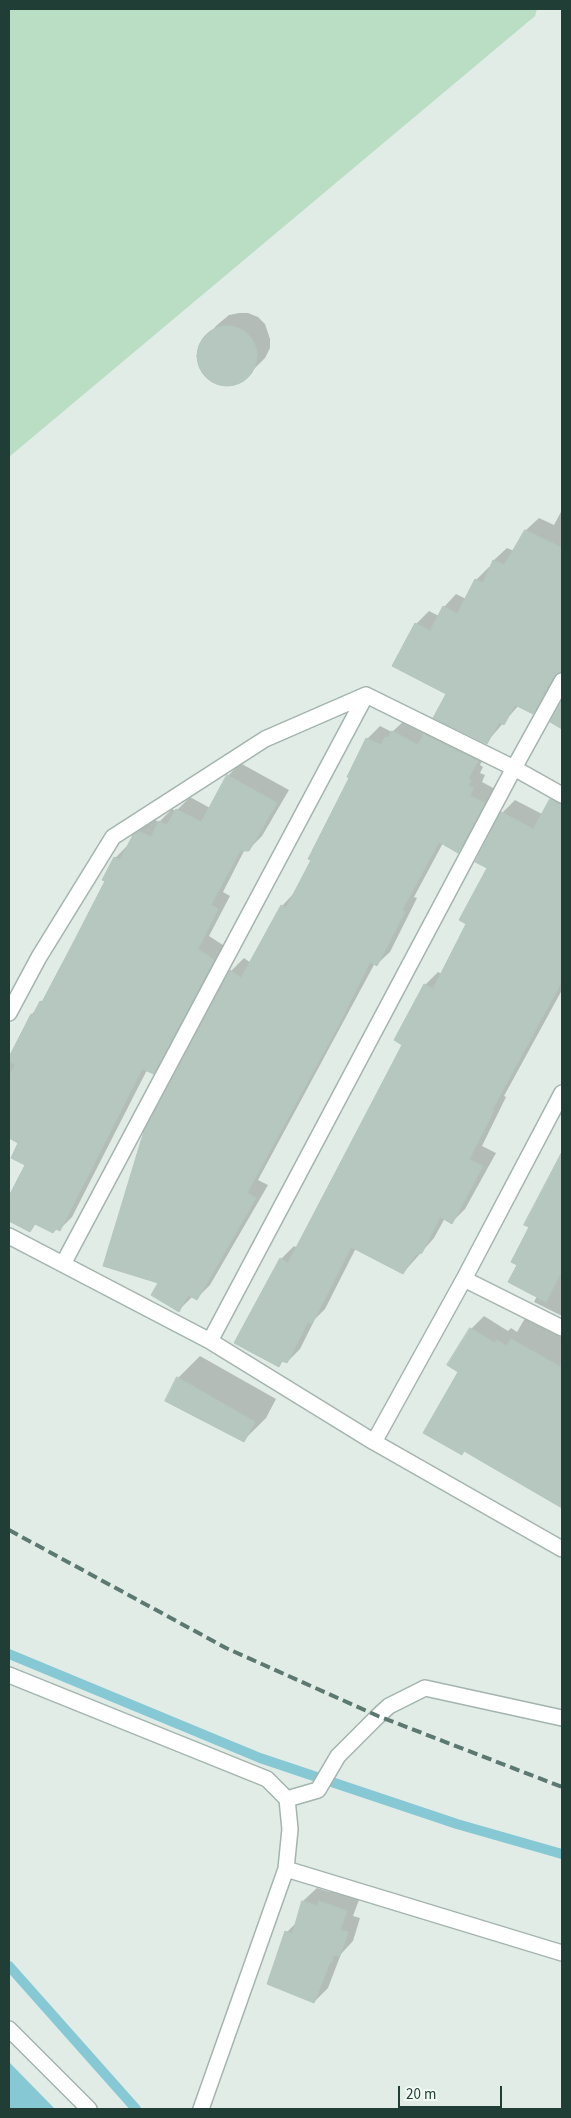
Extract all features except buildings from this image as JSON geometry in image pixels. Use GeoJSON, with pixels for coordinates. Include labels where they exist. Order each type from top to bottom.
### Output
{"type":"FeatureCollection","features":[{"type":"Feature","properties":{"kind":"street"},"geometry":{"type":"LineString","coordinates":[[210,1342],[562,681]]}},
{"type":"Feature","properties":{"kind":"street"},"geometry":{"type":"LineString","coordinates":[[62,1264],[366,695]]}},
{"type":"Feature","properties":{"kind":"street"},"geometry":{"type":"LineString","coordinates":[[9,1013],[39,957],[113,837],[265,739],[366,695],[514,768],[562,794]]}},
{"type":"Feature","properties":{"kind":"street"},"geometry":{"type":"LineString","coordinates":[[374,1442],[464,1279],[562,1093]]}},
{"type":"Feature","properties":{"kind":"street"},"geometry":{"type":"LineString","coordinates":[[9,1236],[210,1342],[374,1442],[562,1549]]}},
{"type":"Feature","properties":{"kind":"street"},"geometry":{"type":"LineString","coordinates":[[464,1279],[562,1328]]}},
{"type":"Feature","properties":{"kind":"street"},"geometry":{"type":"LineString","coordinates":[[9,1675],[268,1779],[287,1799],[290,1829],[286,1869],[201,2109]]}},
{"type":"Feature","properties":{"kind":"street"},"geometry":{"type":"LineString","coordinates":[[287,1799],[318,1790],[338,1756],[389,1706],[425,1688],[562,1718]]}},
{"type":"Feature","properties":{"kind":"street"},"geometry":{"type":"LineString","coordinates":[[286,1869],[562,1953]]}},
{"type":"Feature","properties":{"kind":"street"},"geometry":{"type":"LineString","coordinates":[[9,2029],[89,2109]]}},
{"type":"Feature","properties":{"kind":"green space"},"geometry":{"type":"Polygon","coordinates":[[[9,9],[537,9],[535,16],[9,457],[9,9]]]}},
{"type":"Feature","properties":{"kind":"water"},"geometry":{"type":"Polygon","coordinates":[[[9,2062],[55,2109],[9,2109],[9,2062]]]}},
{"type":"Feature","properties":{"kind":"waterway"},"geometry":{"type":"LineString","coordinates":[[9,1654],[260,1758],[457,1824],[562,1854]]}},
{"type":"Feature","properties":{"kind":"waterway"},"geometry":{"type":"LineString","coordinates":[[9,1966],[136,2109]]}},
{"type":"Feature","properties":{"kind":"railway"},"geometry":{"type":"LineString","coordinates":[[9,1530],[226,1648],[378,1716],[562,1787]]}}]}
